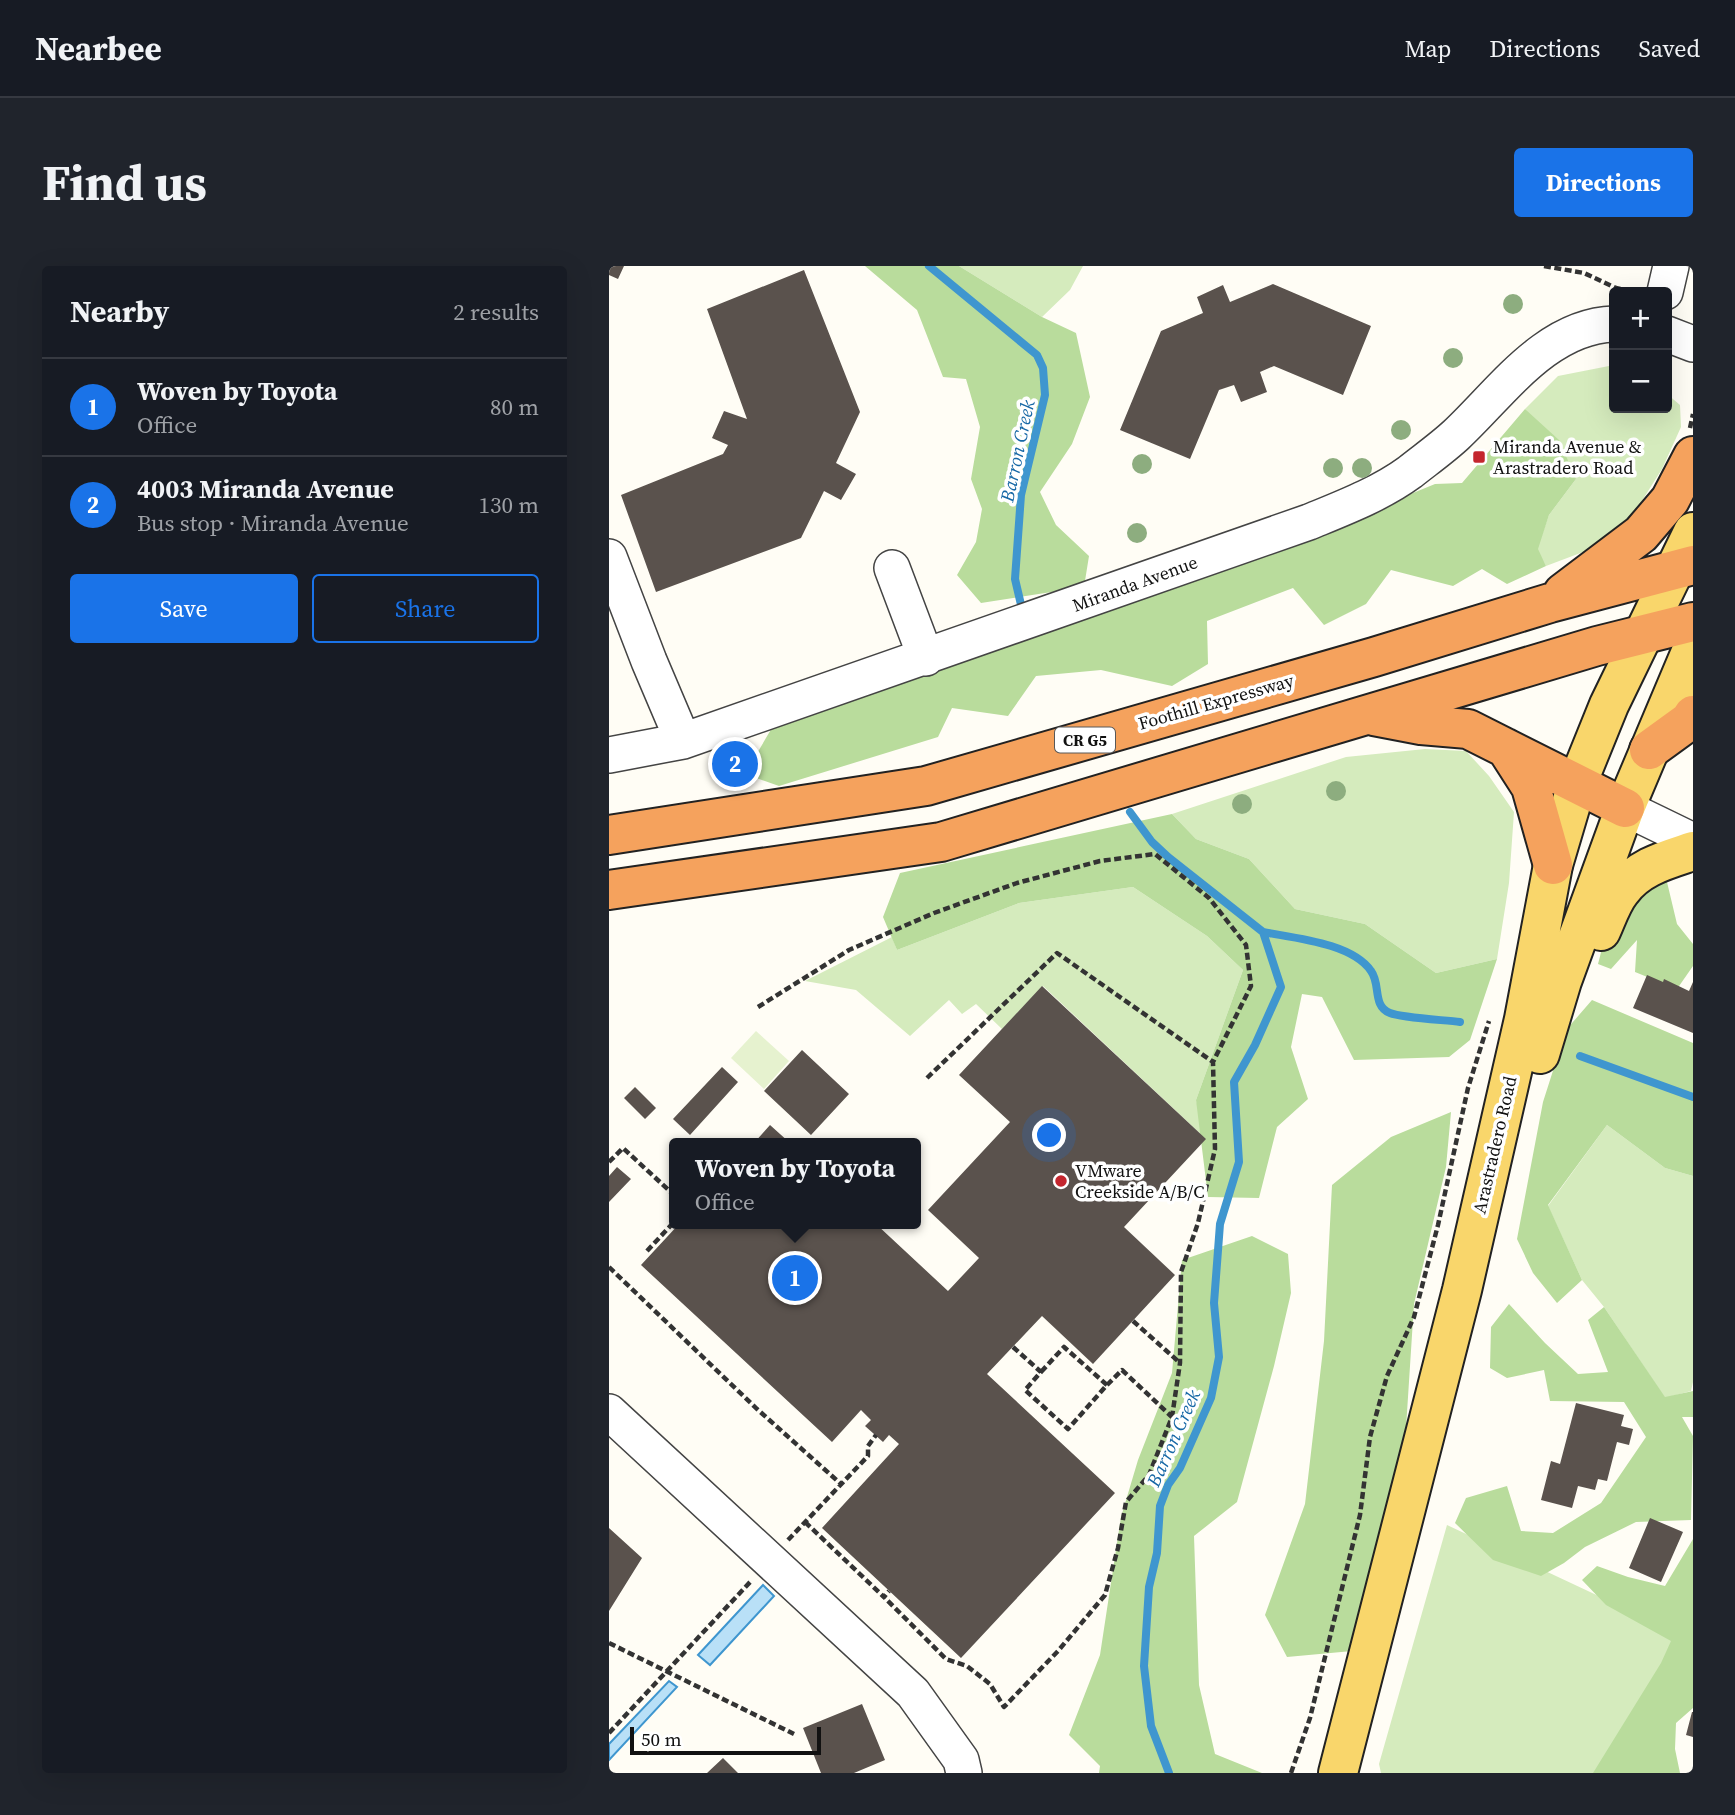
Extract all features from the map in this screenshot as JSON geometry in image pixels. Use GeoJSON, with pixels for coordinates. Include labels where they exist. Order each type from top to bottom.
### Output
{"type":"FeatureCollection","features":[{"type":"Feature","properties":{"kind":"highway"},"geometry":{"type":"LineString","coordinates":[[1551,603],[1641,534],[1670,500],[1693,456]]}},
{"type":"Feature","properties":{"kind":"highway","name":"Foothill Expressway"},"geometry":{"type":"LineString","coordinates":[[609,835],[926,786],[1551,603],[1684,567]]}},
{"type":"Feature","properties":{"kind":"highway"},"geometry":{"type":"LineString","coordinates":[[609,890],[941,842],[1597,646],[1693,622]]}},
{"type":"Feature","properties":{"kind":"highway"},"geometry":{"type":"LineString","coordinates":[[1369,715],[1421,725],[1468,729],[1625,808]]}},
{"type":"Feature","properties":{"kind":"highway"},"geometry":{"type":"LineString","coordinates":[[1649,750],[1689,721],[1693,715]]}},
{"type":"Feature","properties":{"kind":"highway"},"geometry":{"type":"LineString","coordinates":[[1504,746],[1531,788],[1553,865]]}},
{"type":"Feature","properties":{"kind":"main road","name":"Arastradero Road"},"geometry":{"type":"LineString","coordinates":[[1338,1773],[1462,1290],[1524,1019],[1553,865],[1577,784],[1609,705],[1643,635],[1684,567],[1693,532]]}},
{"type":"Feature","properties":{"kind":"main road","name":"Arastradero Road"},"geometry":{"type":"LineString","coordinates":[[1362,1773],[1539,1057],[1562,981],[1625,808],[1693,647]]}},
{"type":"Feature","properties":{"kind":"main road"},"geometry":{"type":"LineString","coordinates":[[1562,981],[1587,959],[1620,892],[1636,875],[1661,861],[1693,851]]}},
{"type":"Feature","properties":{"kind":"street"},"geometry":{"type":"LineString","coordinates":[[1666,287],[1671,266]]}},
{"type":"Feature","properties":{"kind":"street","name":"Miranda Avenue"},"geometry":{"type":"LineString","coordinates":[[609,755],[683,741],[1309,522],[1352,504],[1407,474],[1455,435],[1498,391],[1542,352],[1571,335],[1609,325]]}},
{"type":"Feature","properties":{"kind":"street"},"geometry":{"type":"LineString","coordinates":[[1672,336],[1693,344]]}},
{"type":"Feature","properties":{"kind":"street"},"geometry":{"type":"LineString","coordinates":[[609,557],[683,741]]}},
{"type":"Feature","properties":{"kind":"street"},"geometry":{"type":"LineString","coordinates":[[892,568],[926,657]]}},
{"type":"Feature","properties":{"kind":"street"},"geometry":{"type":"LineString","coordinates":[[1625,808],[1693,841]]}},
{"type":"Feature","properties":{"kind":"street"},"geometry":{"type":"LineString","coordinates":[[609,1412],[913,1693],[961,1760],[964,1773]]}},
{"type":"Feature","properties":{"kind":"path"},"geometry":{"type":"LineString","coordinates":[[1544,266],[1584,273],[1614,287]]}},
{"type":"Feature","properties":{"kind":"path"},"geometry":{"type":"LineString","coordinates":[[758,1007],[849,950],[934,913],[1017,883],[1100,861],[1155,854],[1209,898],[1246,945],[1251,986],[1213,1062],[1215,1150],[1198,1223],[1181,1272],[1180,1363],[1172,1417],[1149,1475],[1126,1502],[1118,1548],[1105,1595],[1058,1651],[1004,1707],[990,1684],[967,1666],[946,1658],[805,1522]]}},
{"type":"Feature","properties":{"kind":"path"},"geometry":{"type":"LineString","coordinates":[[927,1078],[1057,953],[1213,1062]]}},
{"type":"Feature","properties":{"kind":"path"},"geometry":{"type":"LineString","coordinates":[[1291,1773],[1310,1718],[1360,1515],[1370,1437],[1387,1376],[1414,1317],[1438,1225],[1468,1088],[1492,1010]]}},
{"type":"Feature","properties":{"kind":"path"},"geometry":{"type":"LineString","coordinates":[[609,1163],[623,1149],[668,1189]]}},
{"type":"Feature","properties":{"kind":"path"},"geometry":{"type":"LineString","coordinates":[[647,1251],[671,1229]]}},
{"type":"Feature","properties":{"kind":"path"},"geometry":{"type":"LineString","coordinates":[[609,1267],[757,1409],[841,1484]]}},
{"type":"Feature","properties":{"kind":"path"},"geometry":{"type":"LineString","coordinates":[[1133,1321],[1180,1363]]}},
{"type":"Feature","properties":{"kind":"path"},"geometry":{"type":"LineString","coordinates":[[1013,1347],[1041,1372]]}},
{"type":"Feature","properties":{"kind":"path"},"geometry":{"type":"LineString","coordinates":[[1107,1385],[1064,1347],[1025,1390],[1068,1429],[1122,1370],[1172,1417]]}},
{"type":"Feature","properties":{"kind":"path"},"geometry":{"type":"LineString","coordinates":[[780,1549],[868,1456],[868,1446],[876,1436]]}},
{"type":"Feature","properties":{"kind":"path"},"geometry":{"type":"LineString","coordinates":[[609,1733],[757,1574]]}},
{"type":"Feature","properties":{"kind":"path"},"geometry":{"type":"LineString","coordinates":[[884,1597],[889,1591]]}},
{"type":"Feature","properties":{"kind":"path"},"geometry":{"type":"LineString","coordinates":[[609,1643],[794,1734]]}},
{"type":"Feature","properties":{"kind":"green space"},"geometry":{"type":"Polygon","coordinates":[[[865,266],[959,266],[1042,317],[1076,333],[1090,397],[1072,444],[1040,492],[1056,525],[1089,556],[1084,587],[981,603],[957,575],[976,542],[982,509],[971,479],[980,427],[966,379],[943,377],[917,310],[865,266]]]}},
{"type":"Feature","properties":{"kind":"green space"},"geometry":{"type":"Polygon","coordinates":[[[959,266],[1083,266],[1070,290],[1042,317],[959,266]]]}},
{"type":"Feature","properties":{"kind":"green space"},"geometry":{"type":"Polygon","coordinates":[[[1609,366],[1609,413],[1672,413],[1672,398],[1680,405],[1681,427],[1662,469],[1626,526],[1591,549],[1546,566],[1537,549],[1549,515],[1576,479],[1525,409],[1558,376],[1609,366]]]}},
{"type":"Feature","properties":{"kind":"green space"},"geometry":{"type":"Polygon","coordinates":[[[1525,409],[1559,440],[1576,479],[1549,515],[1538,549],[1546,566],[1507,584],[1482,569],[1453,586],[1391,570],[1366,604],[1324,625],[1293,588],[1207,621],[1208,664],[1172,686],[1101,670],[1036,676],[1008,716],[952,708],[938,737],[779,786],[745,774],[773,726],[1303,538],[1435,484],[1462,483],[1525,409]]]}},
{"type":"Feature","properties":{"kind":"green space"},"geometry":{"type":"Polygon","coordinates":[[[1425,749],[1466,751],[1489,776],[1514,812],[1509,883],[1497,959],[1436,973],[1365,924],[1295,909],[1249,859],[1196,839],[1172,814],[1346,757],[1425,749]]]}},
{"type":"Feature","properties":{"kind":"green space"},"geometry":{"type":"Polygon","coordinates":[[[1172,814],[1196,839],[1249,859],[1295,909],[1365,924],[1436,973],[1497,959],[1470,1040],[1449,1057],[1354,1060],[1322,997],[1302,994],[1291,1047],[1308,1099],[1277,1127],[1259,1198],[1208,1197],[1196,1100],[1243,970],[1207,936],[1133,887],[1019,903],[897,950],[883,917],[900,873],[1172,814]]]}},
{"type":"Feature","properties":{"kind":"green space"},"geometry":{"type":"Polygon","coordinates":[[[1645,882],[1667,882],[1677,924],[1693,944],[1693,966],[1677,989],[1635,972],[1637,940],[1611,969],[1598,964],[1605,937],[1645,882]]]}},
{"type":"Feature","properties":{"kind":"green space"},"geometry":{"type":"Polygon","coordinates":[[[1133,887],[1207,936],[1243,970],[1196,1100],[1206,1139],[1043,986],[1002,1029],[976,1004],[962,1014],[949,1000],[910,1036],[856,990],[805,981],[892,937],[897,950],[1019,903],[1133,887]]]}},
{"type":"Feature","properties":{"kind":"green space"},"geometry":{"type":"Polygon","coordinates":[[[1592,1000],[1693,1043],[1693,1176],[1665,1168],[1607,1125],[1548,1205],[1582,1280],[1557,1303],[1533,1273],[1517,1239],[1543,1102],[1566,1030],[1592,1000]]]}},
{"type":"Feature","properties":{"kind":"green space"},"geometry":{"type":"Polygon","coordinates":[[[756,1031],[789,1061],[764,1089],[731,1058],[756,1031]]]}},
{"type":"Feature","properties":{"kind":"green space"},"geometry":{"type":"Polygon","coordinates":[[[1451,1112],[1446,1167],[1414,1304],[1404,1459],[1363,1650],[1287,1657],[1265,1615],[1305,1504],[1324,1341],[1332,1185],[1391,1137],[1451,1112]]]}},
{"type":"Feature","properties":{"kind":"green space"},"geometry":{"type":"Polygon","coordinates":[[[1607,1125],[1665,1168],[1693,1176],[1693,1382],[1691,1391],[1665,1398],[1604,1307],[1582,1280],[1548,1206],[1607,1125]]]}},
{"type":"Feature","properties":{"kind":"green space"},"geometry":{"type":"Polygon","coordinates":[[[1252,1236],[1288,1254],[1291,1293],[1237,1502],[1194,1536],[1199,1685],[1215,1754],[1262,1773],[1099,1773],[1100,1766],[1069,1735],[1100,1655],[1121,1517],[1138,1460],[1172,1373],[1182,1260],[1252,1236]]]}},
{"type":"Feature","properties":{"kind":"green space"},"geometry":{"type":"Polygon","coordinates":[[[1509,1304],[1578,1374],[1608,1372],[1588,1320],[1604,1307],[1665,1397],[1693,1391],[1693,1417],[1682,1417],[1693,1436],[1691,1520],[1636,1522],[1585,1547],[1541,1576],[1493,1560],[1455,1523],[1466,1498],[1507,1486],[1521,1531],[1553,1533],[1601,1503],[1646,1437],[1624,1402],[1550,1401],[1544,1370],[1507,1378],[1490,1368],[1491,1327],[1509,1304]]]}},
{"type":"Feature","properties":{"kind":"green space"},"geometry":{"type":"Polygon","coordinates":[[[1447,1525],[1686,1637],[1606,1773],[1381,1773],[1379,1764],[1447,1525]]]}},
{"type":"Feature","properties":{"kind":"green space"},"geometry":{"type":"Polygon","coordinates":[[[1693,1539],[1693,1708],[1676,1723],[1675,1749],[1680,1773],[1593,1773],[1661,1663],[1671,1641],[1606,1605],[1582,1580],[1597,1566],[1665,1586],[1693,1539]]]}},
{"type":"Feature","properties":{"kind":"water"},"geometry":{"type":"Polygon","coordinates":[[[763,1585],[774,1596],[710,1665],[698,1655],[763,1585]]]}},
{"type":"Feature","properties":{"kind":"water"},"geometry":{"type":"Polygon","coordinates":[[[669,1681],[677,1687],[609,1760],[609,1744],[669,1681]]]}},
{"type":"Feature","properties":{"kind":"building"},"geometry":{"type":"Polygon","coordinates":[[[609,266],[624,266],[618,279],[609,275],[609,266]]]}},
{"type":"Feature","properties":{"kind":"building"},"geometry":{"type":"Polygon","coordinates":[[[804,270],[860,412],[836,463],[856,474],[841,500],[824,491],[801,538],[656,592],[621,495],[723,454],[728,445],[712,438],[724,411],[747,419],[707,309],[804,270]]]}},
{"type":"Feature","properties":{"kind":"building"},"geometry":{"type":"Polygon","coordinates":[[[1273,284],[1371,326],[1343,395],[1274,366],[1260,372],[1267,392],[1241,402],[1234,385],[1219,390],[1190,459],[1120,430],[1161,331],[1203,313],[1197,297],[1223,285],[1230,302],[1273,284]]]}},
{"type":"Feature","properties":{"kind":"building"},"geometry":{"type":"Polygon","coordinates":[[[1647,975],[1663,982],[1664,979],[1689,991],[1693,982],[1693,1033],[1633,1008],[1647,975]]]}},
{"type":"Feature","properties":{"kind":"building"},"geometry":{"type":"Polygon","coordinates":[[[1042,986],[1206,1139],[1124,1227],[1175,1275],[1093,1364],[1042,1316],[987,1374],[1115,1493],[961,1658],[822,1528],[899,1444],[889,1435],[883,1442],[865,1426],[871,1420],[861,1410],[832,1442],[641,1265],[674,1229],[881,1229],[948,1291],[979,1258],[928,1210],[1010,1122],[959,1075],[1042,986]]]}},
{"type":"Feature","properties":{"kind":"building"},"geometry":{"type":"Polygon","coordinates":[[[802,1050],[849,1094],[811,1135],[764,1091],[802,1050]]]}},
{"type":"Feature","properties":{"kind":"building"},"geometry":{"type":"Polygon","coordinates":[[[722,1067],[738,1082],[690,1135],[673,1119],[722,1067]]]}},
{"type":"Feature","properties":{"kind":"building"},"geometry":{"type":"Polygon","coordinates":[[[635,1087],[656,1108],[645,1119],[624,1098],[635,1087]]]}},
{"type":"Feature","properties":{"kind":"building"},"geometry":{"type":"Polygon","coordinates":[[[770,1125],[784,1138],[758,1138],[770,1125]]]}},
{"type":"Feature","properties":{"kind":"building"},"geometry":{"type":"Polygon","coordinates":[[[617,1167],[631,1179],[609,1202],[609,1176],[617,1167]]]}},
{"type":"Feature","properties":{"kind":"building"},"geometry":{"type":"Polygon","coordinates":[[[1576,1403],[1624,1415],[1621,1426],[1633,1429],[1629,1445],[1617,1442],[1607,1481],[1598,1479],[1595,1490],[1578,1486],[1572,1508],[1541,1500],[1551,1461],[1560,1464],[1576,1403]]]}},
{"type":"Feature","properties":{"kind":"building"},"geometry":{"type":"Polygon","coordinates":[[[1650,1518],[1683,1532],[1661,1582],[1629,1568],[1650,1518]]]}},
{"type":"Feature","properties":{"kind":"building"},"geometry":{"type":"Polygon","coordinates":[[[609,1528],[642,1558],[609,1611],[609,1528]]]}},
{"type":"Feature","properties":{"kind":"building"},"geometry":{"type":"Polygon","coordinates":[[[862,1704],[885,1760],[854,1773],[821,1773],[803,1728],[862,1704]]]}},
{"type":"Feature","properties":{"kind":"building"},"geometry":{"type":"Polygon","coordinates":[[[1693,1712],[1693,1737],[1686,1735],[1693,1712]]]}},
{"type":"Feature","properties":{"kind":"building"},"geometry":{"type":"Polygon","coordinates":[[[723,1758],[738,1773],[707,1773],[723,1758]]]}},
{"type":"Feature","properties":{"kind":"waterway","name":"Barron Creek"},"geometry":{"type":"LineString","coordinates":[[929,266],[1037,355],[1043,368],[1045,395],[1021,495],[1015,579],[1022,609]]}},
{"type":"Feature","properties":{"kind":"waterway","name":"Barron Creek"},"geometry":{"type":"LineString","coordinates":[[1130,812],[1152,842],[1168,857],[1263,932],[1281,987],[1255,1045],[1234,1082],[1239,1162],[1220,1224],[1214,1303],[1219,1357],[1211,1398],[1160,1506],[1157,1553],[1149,1587],[1144,1666],[1151,1726],[1169,1773]]}},
{"type":"Feature","properties":{"kind":"waterway"},"geometry":{"type":"LineString","coordinates":[[1263,932],[1321,943],[1350,954],[1371,971],[1381,1005],[1390,1013],[1460,1022]]}},
{"type":"Feature","properties":{"kind":"waterway"},"geometry":{"type":"LineString","coordinates":[[1580,1056],[1693,1097]]}},
{"type":"Feature","properties":{"kind":"place","name":"Miranda Avenue & Arastradero Road"},"geometry":{"type":"Point","coordinates":[1479,457]}},
{"type":"Feature","properties":{"kind":"place","name":"4003 Miranda Avenue"},"geometry":{"type":"Point","coordinates":[735,764]}},
{"type":"Feature","properties":{"kind":"place","name":"VMware Creekside A/B/C"},"geometry":{"type":"Point","coordinates":[1061,1181]}},
{"type":"Feature","properties":{"kind":"place","name":"Woven by Toyota"},"geometry":{"type":"Point","coordinates":[795,1278]}}]}
